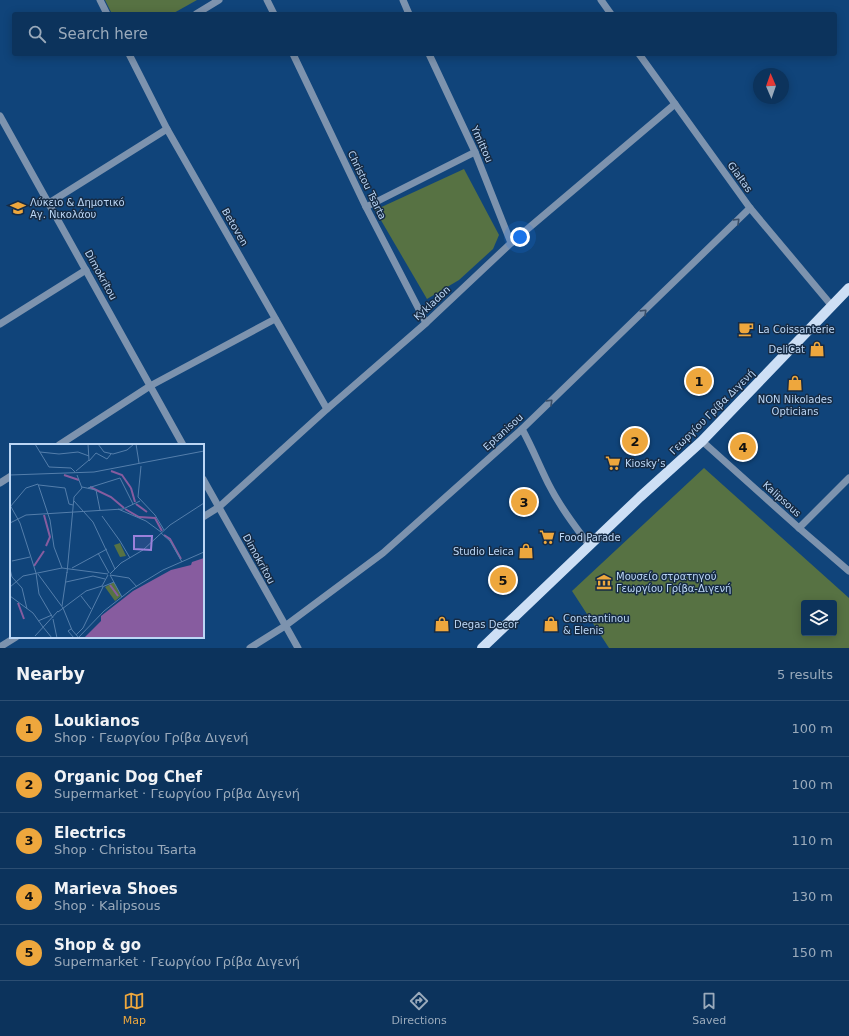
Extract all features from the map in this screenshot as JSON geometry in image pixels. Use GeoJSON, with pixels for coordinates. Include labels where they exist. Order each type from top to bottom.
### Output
{"type":"FeatureCollection","features":[{"type":"Feature","properties":{"kind":"main road","name":"Γεωργίου Γρίβα Διγενή"},"geometry":{"type":"LineString","coordinates":[[482,648],[640,497],[702,441],[849,288]]}},
{"type":"Feature","properties":{"kind":"street"},"geometry":{"type":"LineString","coordinates":[[100,0],[106,12]]}},
{"type":"Feature","properties":{"kind":"street"},"geometry":{"type":"LineString","coordinates":[[199,12],[219,0]]}},
{"type":"Feature","properties":{"kind":"street"},"geometry":{"type":"LineString","coordinates":[[267,0],[273,12]]}},
{"type":"Feature","properties":{"kind":"street"},"geometry":{"type":"LineString","coordinates":[[403,0],[409,12]]}},
{"type":"Feature","properties":{"kind":"street"},"geometry":{"type":"LineString","coordinates":[[601,0],[610,12]]}},
{"type":"Feature","properties":{"kind":"street","name":"Betoven"},"geometry":{"type":"LineString","coordinates":[[131,56],[168,129],[327,409]]}},
{"type":"Feature","properties":{"kind":"street","name":"Christou Tsarta"},"geometry":{"type":"LineString","coordinates":[[294,56],[366,207],[426,322]]}},
{"type":"Feature","properties":{"kind":"street","name":"Ymittou"},"geometry":{"type":"LineString","coordinates":[[429,56],[475,152],[511,243]]}},
{"type":"Feature","properties":{"kind":"street","name":"Gialtas"},"geometry":{"type":"LineString","coordinates":[[640,56],[750,208],[832,306]]}},
{"type":"Feature","properties":{"kind":"street","name":"Kykladon"},"geometry":{"type":"LineString","coordinates":[[204,516],[219,507],[426,322],[511,243],[675,104]]}},
{"type":"Feature","properties":{"kind":"street","name":"Dimokritou"},"geometry":{"type":"LineString","coordinates":[[0,116],[182,444]]}},
{"type":"Feature","properties":{"kind":"street"},"geometry":{"type":"LineString","coordinates":[[49,203],[168,129]]}},
{"type":"Feature","properties":{"kind":"street"},"geometry":{"type":"LineString","coordinates":[[366,207],[475,152]]}},
{"type":"Feature","properties":{"kind":"street","name":"Eptanisou"},"geometry":{"type":"LineString","coordinates":[[250,648],[285,626],[382,553],[522,429],[750,208]]}},
{"type":"Feature","properties":{"kind":"street"},"geometry":{"type":"LineString","coordinates":[[0,324],[86,270]]}},
{"type":"Feature","properties":{"kind":"street"},"geometry":{"type":"LineString","coordinates":[[61,444],[150,386],[276,319]]}},
{"type":"Feature","properties":{"kind":"street"},"geometry":{"type":"LineString","coordinates":[[522,429],[533,449],[548,483],[567,514],[589,545]]}},
{"type":"Feature","properties":{"kind":"street","name":"Kalipsous"},"geometry":{"type":"LineString","coordinates":[[702,441],[798,528],[849,571]]}},
{"type":"Feature","properties":{"kind":"street"},"geometry":{"type":"LineString","coordinates":[[0,483],[10,477]]}},
{"type":"Feature","properties":{"kind":"street"},"geometry":{"type":"LineString","coordinates":[[798,528],[849,478]]}},
{"type":"Feature","properties":{"kind":"street","name":"Dimokritou"},"geometry":{"type":"LineString","coordinates":[[204,481],[298,648]]}},
{"type":"Feature","properties":{"kind":"street"},"geometry":{"type":"LineString","coordinates":[[0,647],[14,638]]}},
{"type":"Feature","properties":{"kind":"green space"},"geometry":{"type":"Polygon","coordinates":[[[105,0],[197,0],[176,12],[111,12],[105,0]]]}},
{"type":"Feature","properties":{"kind":"green space"},"geometry":{"type":"Polygon","coordinates":[[[464,169],[499,235],[493,249],[459,280],[427,299],[375,210],[464,169]]]}},
{"type":"Feature","properties":{"kind":"green space"},"geometry":{"type":"Polygon","coordinates":[[[704,468],[849,598],[849,648],[609,648],[572,591],[704,468]]]}},
{"type":"Feature","properties":{"kind":"place","name":"Λύκειο & Δημοτικό Αγ. Νικολάου"},"geometry":{"type":"Point","coordinates":[18,208]}},
{"type":"Feature","properties":{"kind":"place","name":"La Coissanterie"},"geometry":{"type":"Point","coordinates":[746,329]}},
{"type":"Feature","properties":{"kind":"place","name":"DeliCat"},"geometry":{"type":"Point","coordinates":[817,349]}},
{"type":"Feature","properties":{"kind":"place","name":"Loukianos"},"geometry":{"type":"Point","coordinates":[699,381]}},
{"type":"Feature","properties":{"kind":"place","name":"NON Nikolades Opticians"},"geometry":{"type":"Point","coordinates":[795,383]}},
{"type":"Feature","properties":{"kind":"place","name":"Organic Dog Chef"},"geometry":{"type":"Point","coordinates":[635,441]}},
{"type":"Feature","properties":{"kind":"place","name":"Marieva Shoes"},"geometry":{"type":"Point","coordinates":[743,447]}},
{"type":"Feature","properties":{"kind":"place","name":"Kiosky’s"},"geometry":{"type":"Point","coordinates":[613,463]}},
{"type":"Feature","properties":{"kind":"place","name":"Electrics"},"geometry":{"type":"Point","coordinates":[524,502]}},
{"type":"Feature","properties":{"kind":"place","name":"Food Parade"},"geometry":{"type":"Point","coordinates":[547,537]}},
{"type":"Feature","properties":{"kind":"place","name":"Studio Leica"},"geometry":{"type":"Point","coordinates":[526,551]}},
{"type":"Feature","properties":{"kind":"place","name":"Shop & go"},"geometry":{"type":"Point","coordinates":[503,580]}},
{"type":"Feature","properties":{"kind":"place","name":"Μουσείο στρατηγού Γεωργίου Γρίβα-Διγενή"},"geometry":{"type":"Point","coordinates":[604,582]}},
{"type":"Feature","properties":{"kind":"place","name":"Degas Decor"},"geometry":{"type":"Point","coordinates":[442,624]}},
{"type":"Feature","properties":{"kind":"place","name":"Constantinou & Elenis"},"geometry":{"type":"Point","coordinates":[551,624]}}]}
